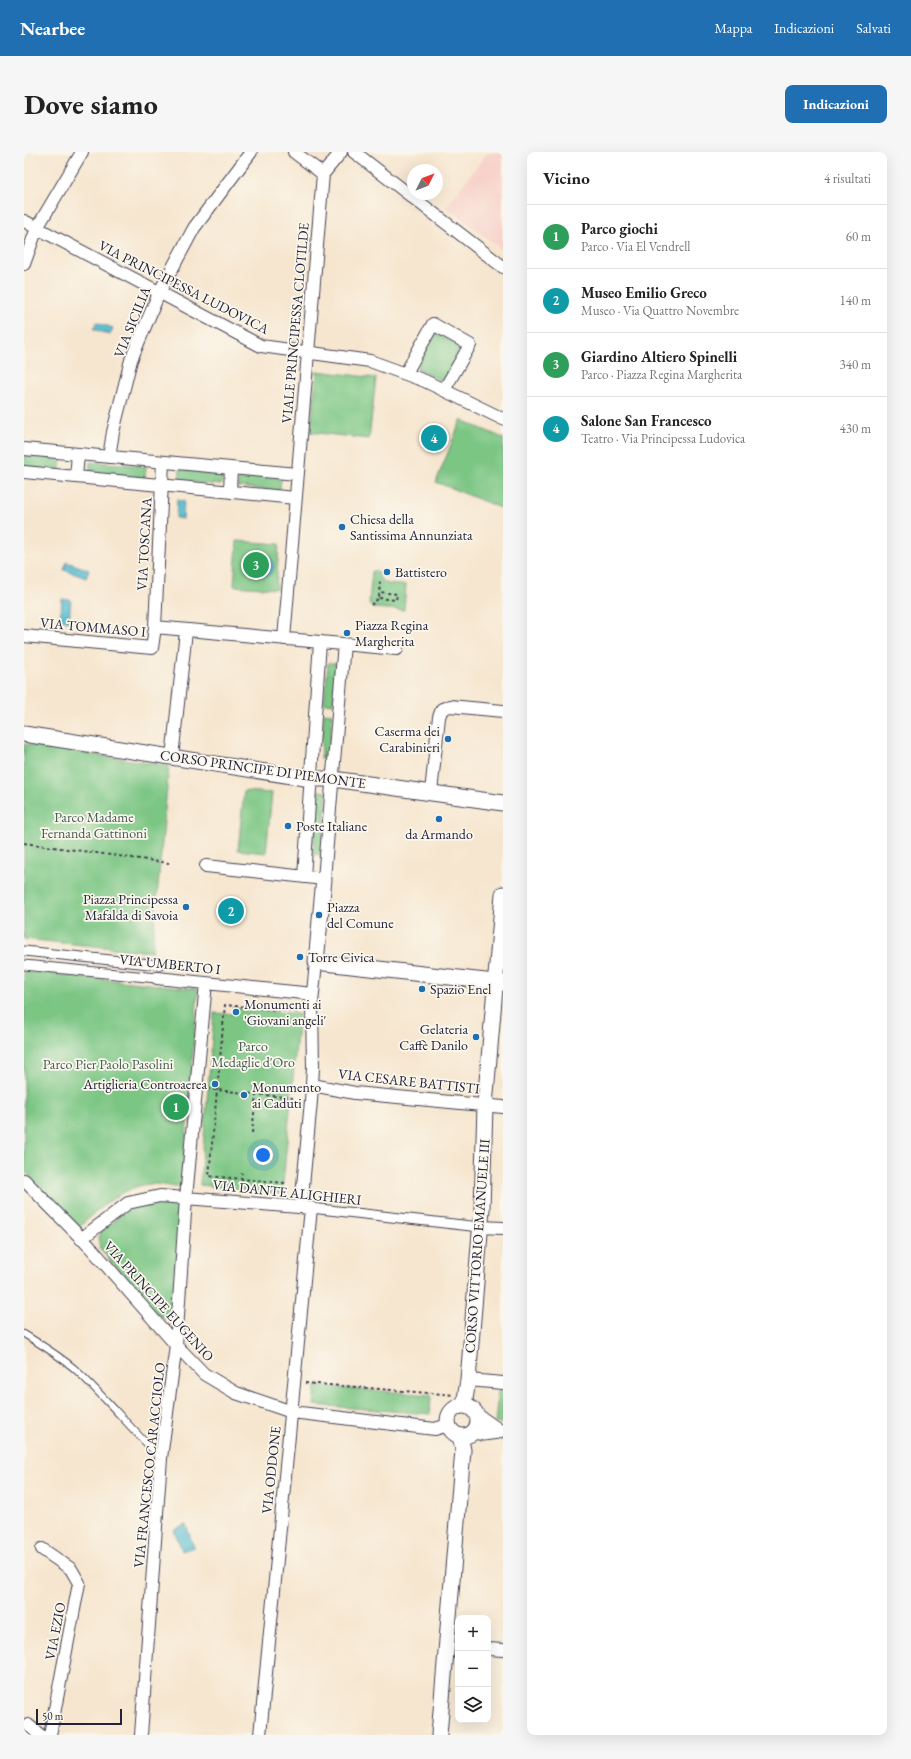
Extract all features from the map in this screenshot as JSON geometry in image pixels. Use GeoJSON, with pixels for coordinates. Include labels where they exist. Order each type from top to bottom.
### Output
{"type":"FeatureCollection","features":[{"type":"Feature","properties":{"kind":"street"},"geometry":{"type":"LineString","coordinates":[[24,264],[37,228],[82,152]]}},
{"type":"Feature","properties":{"kind":"street","name":"VIA SICILIA"},"geometry":{"type":"LineString","coordinates":[[110,457],[113,432],[131,360],[159,293],[194,228],[251,152]]}},
{"type":"Feature","properties":{"kind":"street"},"geometry":{"type":"LineString","coordinates":[[294,152],[323,174],[341,152]]}},
{"type":"Feature","properties":{"kind":"street"},"geometry":{"type":"LineString","coordinates":[[354,152],[503,267]]}},
{"type":"Feature","properties":{"kind":"street","name":"VIALE PRINCIPESSA CLOTILDE"},"geometry":{"type":"LineString","coordinates":[[297,474],[323,174]]}},
{"type":"Feature","properties":{"kind":"street","name":"VIA PRINCIPESSA LUDOVICA"},"geometry":{"type":"LineString","coordinates":[[24,221],[261,346],[370,361],[406,373],[503,419]]}},
{"type":"Feature","properties":{"kind":"street"},"geometry":{"type":"LineString","coordinates":[[406,373],[433,324],[470,345],[444,390]]}},
{"type":"Feature","properties":{"kind":"street"},"geometry":{"type":"LineString","coordinates":[[24,449],[297,474],[284,639],[397,649]]}},
{"type":"Feature","properties":{"kind":"street"},"geometry":{"type":"LineString","coordinates":[[76,477],[78,454]]}},
{"type":"Feature","properties":{"kind":"street","name":"VIA TOSCANA"},"geometry":{"type":"LineString","coordinates":[[155,627],[163,462]]}},
{"type":"Feature","properties":{"kind":"street"},"geometry":{"type":"LineString","coordinates":[[230,492],[231,468]]}},
{"type":"Feature","properties":{"kind":"street"},"geometry":{"type":"LineString","coordinates":[[24,472],[295,498]]}},
{"type":"Feature","properties":{"kind":"street","name":"VIA TOMMASO I"},"geometry":{"type":"LineString","coordinates":[[24,636],[152,648],[155,627],[284,639]]}},
{"type":"Feature","properties":{"kind":"street"},"geometry":{"type":"LineString","coordinates":[[172,757],[186,631]]}},
{"type":"Feature","properties":{"kind":"street"},"geometry":{"type":"LineString","coordinates":[[304,877],[320,642]]}},
{"type":"Feature","properties":{"kind":"street"},"geometry":{"type":"LineString","coordinates":[[313,994],[344,644]]}},
{"type":"Feature","properties":{"kind":"street"},"geometry":{"type":"LineString","coordinates":[[431,792],[439,717],[442,709],[450,706],[503,711]]}},
{"type":"Feature","properties":{"kind":"street"},"geometry":{"type":"LineString","coordinates":[[316,708],[338,710]]}},
{"type":"Feature","properties":{"kind":"street","name":"CORSO PRINCIPE DI PIEMONTE"},"geometry":{"type":"LineString","coordinates":[[24,734],[311,778],[333,779],[503,803]]}},
{"type":"Feature","properties":{"kind":"street"},"geometry":{"type":"LineString","coordinates":[[206,866],[324,879]]}},
{"type":"Feature","properties":{"kind":"street","name":"CORSO VITTORIO EMANUELE III"},"geometry":{"type":"LineString","coordinates":[[465,1401],[482,1209],[485,1105],[499,982],[503,894]]}},
{"type":"Feature","properties":{"kind":"street","name":"VIA UMBERTO I"},"geometry":{"type":"LineString","coordinates":[[24,951],[159,965]]}},
{"type":"Feature","properties":{"kind":"street"},"geometry":{"type":"LineString","coordinates":[[316,962],[499,982]]}},
{"type":"Feature","properties":{"kind":"street","name":"VIA UMBERTO I"},"geometry":{"type":"LineString","coordinates":[[24,965],[313,994]]}},
{"type":"Feature","properties":{"kind":"street","name":"VIA FRANCESCO CARACCIOLO"},"geometry":{"type":"LineString","coordinates":[[141,1735],[162,1458],[176,1346],[186,1198],[206,983]]}},
{"type":"Feature","properties":{"kind":"street","name":"VIA ODDONE"},"geometry":{"type":"LineString","coordinates":[[260,1735],[295,1382],[312,1085],[313,994]]}},
{"type":"Feature","properties":{"kind":"street","name":"VIA CESARE BATTISTI"},"geometry":{"type":"LineString","coordinates":[[312,1085],[355,1093],[503,1107]]}},
{"type":"Feature","properties":{"kind":"street","name":"VIA PRINCIPE EUGENIO"},"geometry":{"type":"LineString","coordinates":[[24,1180],[81,1239],[176,1346],[204,1374],[236,1394],[292,1412],[435,1429],[448,1425]]}},
{"type":"Feature","properties":{"kind":"street","name":"VIA DANTE ALIGHIERI"},"geometry":{"type":"LineString","coordinates":[[81,1239],[128,1203],[160,1196],[306,1208],[480,1227],[503,1228]]}},
{"type":"Feature","properties":{"kind":"street"},"geometry":{"type":"LineString","coordinates":[[468,1380],[503,1383]]}},
{"type":"Feature","properties":{"kind":"street"},"geometry":{"type":"LineString","coordinates":[[476,1424],[468,1436],[460,1436],[452,1432],[448,1425],[448,1420],[451,1412],[465,1401],[472,1410],[476,1424],[483,1433],[501,1431]]}},
{"type":"Feature","properties":{"kind":"street"},"geometry":{"type":"LineString","coordinates":[[439,1735],[453,1645],[463,1450],[460,1436]]}},
{"type":"Feature","properties":{"kind":"street","name":"VIA EZIO"},"geometry":{"type":"LineString","coordinates":[[42,1550],[71,1569],[79,1582],[50,1735]]}},
{"type":"Feature","properties":{"kind":"street"},"geometry":{"type":"LineString","coordinates":[[491,1649],[503,1650]]}},
{"type":"Feature","properties":{"kind":"street"},"geometry":{"type":"LineString","coordinates":[[28,1725],[40,1735]]}},
{"type":"Feature","properties":{"kind":"lane"},"geometry":{"type":"LineString","coordinates":[[24,1334],[56,1354],[77,1371],[140,1438],[162,1458]]}},
{"type":"Feature","properties":{"kind":"path"},"geometry":{"type":"LineString","coordinates":[[379,598],[380,580]]}},
{"type":"Feature","properties":{"kind":"path"},"geometry":{"type":"LineString","coordinates":[[371,605],[379,598],[396,600],[397,594],[379,592]]}},
{"type":"Feature","properties":{"kind":"path"},"geometry":{"type":"LineString","coordinates":[[24,843],[169,863]]}},
{"type":"Feature","properties":{"kind":"path"},"geometry":{"type":"LineString","coordinates":[[285,1183],[209,1176],[224,1005],[302,1012]]}},
{"type":"Feature","properties":{"kind":"path"},"geometry":{"type":"LineString","coordinates":[[205,1089],[293,1098]]}},
{"type":"Feature","properties":{"kind":"path"},"geometry":{"type":"LineString","coordinates":[[252,1133],[256,1094]]}},
{"type":"Feature","properties":{"kind":"path"},"geometry":{"type":"LineString","coordinates":[[240,1193],[242,1173]]}},
{"type":"Feature","properties":{"kind":"path"},"geometry":{"type":"LineString","coordinates":[[295,1382],[465,1401]]}},
{"type":"Feature","properties":{"kind":"shaded area"},"geometry":{"type":"Polygon","coordinates":[[[488,152],[503,152],[503,250],[446,207],[488,152]]]}},
{"type":"Feature","properties":{"kind":"green space"},"geometry":{"type":"Polygon","coordinates":[[[435,333],[461,346],[443,382],[417,368],[435,333]]]}},
{"type":"Feature","properties":{"kind":"green space"},"geometry":{"type":"Polygon","coordinates":[[[317,371],[376,378],[369,439],[310,432],[317,371]]]}},
{"type":"Feature","properties":{"kind":"green space"},"geometry":{"type":"Polygon","coordinates":[[[461,420],[503,438],[503,509],[436,482],[461,420]]]}},
{"type":"Feature","properties":{"kind":"green space"},"geometry":{"type":"Polygon","coordinates":[[[24,455],[61,458],[60,470],[24,467],[24,455]]]}},
{"type":"Feature","properties":{"kind":"green space"},"geometry":{"type":"Polygon","coordinates":[[[90,462],[146,466],[145,478],[90,473],[90,462]]]}},
{"type":"Feature","properties":{"kind":"green space"},"geometry":{"type":"Polygon","coordinates":[[[180,469],[223,473],[221,485],[179,481],[180,469]]]}},
{"type":"Feature","properties":{"kind":"green space"},"geometry":{"type":"Polygon","coordinates":[[[239,475],[281,478],[280,491],[238,487],[239,475]]]}},
{"type":"Feature","properties":{"kind":"green space"},"geometry":{"type":"Polygon","coordinates":[[[237,541],[279,544],[276,589],[234,586],[237,541]]]}},
{"type":"Feature","properties":{"kind":"green space"},"geometry":{"type":"Polygon","coordinates":[[[372,571],[377,571],[381,580],[388,584],[406,585],[404,610],[373,608],[369,603],[372,571]]]}},
{"type":"Feature","properties":{"kind":"green space"},"geometry":{"type":"Polygon","coordinates":[[[328,663],[337,664],[333,704],[324,703],[328,663]]]}},
{"type":"Feature","properties":{"kind":"green space"},"geometry":{"type":"Polygon","coordinates":[[[324,713],[332,714],[329,760],[321,759],[324,713]]]}},
{"type":"Feature","properties":{"kind":"green space","name":"Parco Madame Fernanda Gattinoni"},"geometry":{"type":"Polygon","coordinates":[[[24,744],[169,766],[152,952],[24,939],[24,744]]]}},
{"type":"Feature","properties":{"kind":"green space"},"geometry":{"type":"Polygon","coordinates":[[[244,791],[272,793],[266,853],[238,850],[244,791]]]}},
{"type":"Feature","properties":{"kind":"green space"},"geometry":{"type":"Polygon","coordinates":[[[318,791],[327,792],[322,855],[313,854],[318,791]]]}},
{"type":"Feature","properties":{"kind":"green space","name":"Parco Pier Paolo Pasolini"},"geometry":{"type":"Polygon","coordinates":[[[24,971],[198,989],[182,1188],[152,1184],[138,1186],[110,1201],[77,1229],[24,1170],[24,971]]]}},
{"type":"Feature","properties":{"kind":"green space","name":"Parco Medaglie d'Oro"},"geometry":{"type":"Polygon","coordinates":[[[233,1008],[299,1014],[282,1194],[200,1185],[214,1013],[233,1014],[233,1008]]]}},
{"type":"Feature","properties":{"kind":"green space"},"geometry":{"type":"Polygon","coordinates":[[[151,1203],[183,1205],[173,1314],[166,1318],[156,1314],[100,1249],[98,1237],[100,1232],[129,1208],[151,1203]]]}},
{"type":"Feature","properties":{"kind":"green space"},"geometry":{"type":"Polygon","coordinates":[[[316,1386],[431,1395],[430,1414],[314,1405],[316,1386]]]}},
{"type":"Feature","properties":{"kind":"green space"},"geometry":{"type":"Polygon","coordinates":[[[498,1390],[503,1390],[503,1423],[495,1423],[498,1390]]]}},
{"type":"Feature","properties":{"kind":"water"},"geometry":{"type":"Polygon","coordinates":[[[97,322],[113,328],[110,335],[94,329],[97,322]]]}},
{"type":"Feature","properties":{"kind":"water"},"geometry":{"type":"Polygon","coordinates":[[[177,500],[184,501],[183,519],[176,518],[177,500]]]}},
{"type":"Feature","properties":{"kind":"water"},"geometry":{"type":"Polygon","coordinates":[[[264,556],[271,559],[274,566],[271,573],[264,576],[257,573],[254,566],[257,559],[264,556]]]}},
{"type":"Feature","properties":{"kind":"water"},"geometry":{"type":"Polygon","coordinates":[[[67,562],[89,570],[86,578],[64,570],[67,562]]]}},
{"type":"Feature","properties":{"kind":"water"},"geometry":{"type":"Polygon","coordinates":[[[62,599],[71,600],[69,621],[60,620],[62,599]]]}},
{"type":"Feature","properties":{"kind":"water"},"geometry":{"type":"Polygon","coordinates":[[[186,1525],[194,1547],[182,1551],[174,1530],[186,1525]]]}},
{"type":"Feature","properties":{"kind":"place","name":"Salone San Francesco"},"geometry":{"type":"Point","coordinates":[434,438]}},
{"type":"Feature","properties":{"kind":"place","name":"Chiesa della Santissima Annunziata"},"geometry":{"type":"Point","coordinates":[342,527]}},
{"type":"Feature","properties":{"kind":"place","name":"Giardino Altiero Spinelli"},"geometry":{"type":"Point","coordinates":[256,565]}},
{"type":"Feature","properties":{"kind":"place","name":"Battistero"},"geometry":{"type":"Point","coordinates":[387,572]}},
{"type":"Feature","properties":{"kind":"place","name":"Piazza Regina Margherita"},"geometry":{"type":"Point","coordinates":[347,633]}},
{"type":"Feature","properties":{"kind":"place","name":"Caserma dei Carabinieri"},"geometry":{"type":"Point","coordinates":[448,739]}},
{"type":"Feature","properties":{"kind":"place","name":"da Armando"},"geometry":{"type":"Point","coordinates":[439,819]}},
{"type":"Feature","properties":{"kind":"place","name":"Poste Italiane"},"geometry":{"type":"Point","coordinates":[288,826]}},
{"type":"Feature","properties":{"kind":"place","name":"Piazza Principessa Mafalda di Savoia"},"geometry":{"type":"Point","coordinates":[186,907]}},
{"type":"Feature","properties":{"kind":"place","name":"Museo Emilio Greco"},"geometry":{"type":"Point","coordinates":[231,911]}},
{"type":"Feature","properties":{"kind":"place","name":"Piazza del Comune"},"geometry":{"type":"Point","coordinates":[319,915]}},
{"type":"Feature","properties":{"kind":"place","name":"Torre Civica"},"geometry":{"type":"Point","coordinates":[300,957]}},
{"type":"Feature","properties":{"kind":"place","name":"Spazio Enel"},"geometry":{"type":"Point","coordinates":[422,989]}},
{"type":"Feature","properties":{"kind":"place","name":"Monumenti ai 'Giovani angeli'"},"geometry":{"type":"Point","coordinates":[236,1012]}},
{"type":"Feature","properties":{"kind":"place","name":"Gelateria Caffè Danilo"},"geometry":{"type":"Point","coordinates":[476,1037]}},
{"type":"Feature","properties":{"kind":"place","name":"Artiglieria Controaerea"},"geometry":{"type":"Point","coordinates":[215,1084]}},
{"type":"Feature","properties":{"kind":"place","name":"Monumento ai Caduti"},"geometry":{"type":"Point","coordinates":[244,1095]}},
{"type":"Feature","properties":{"kind":"place","name":"Parco giochi"},"geometry":{"type":"Point","coordinates":[176,1107]}}]}
